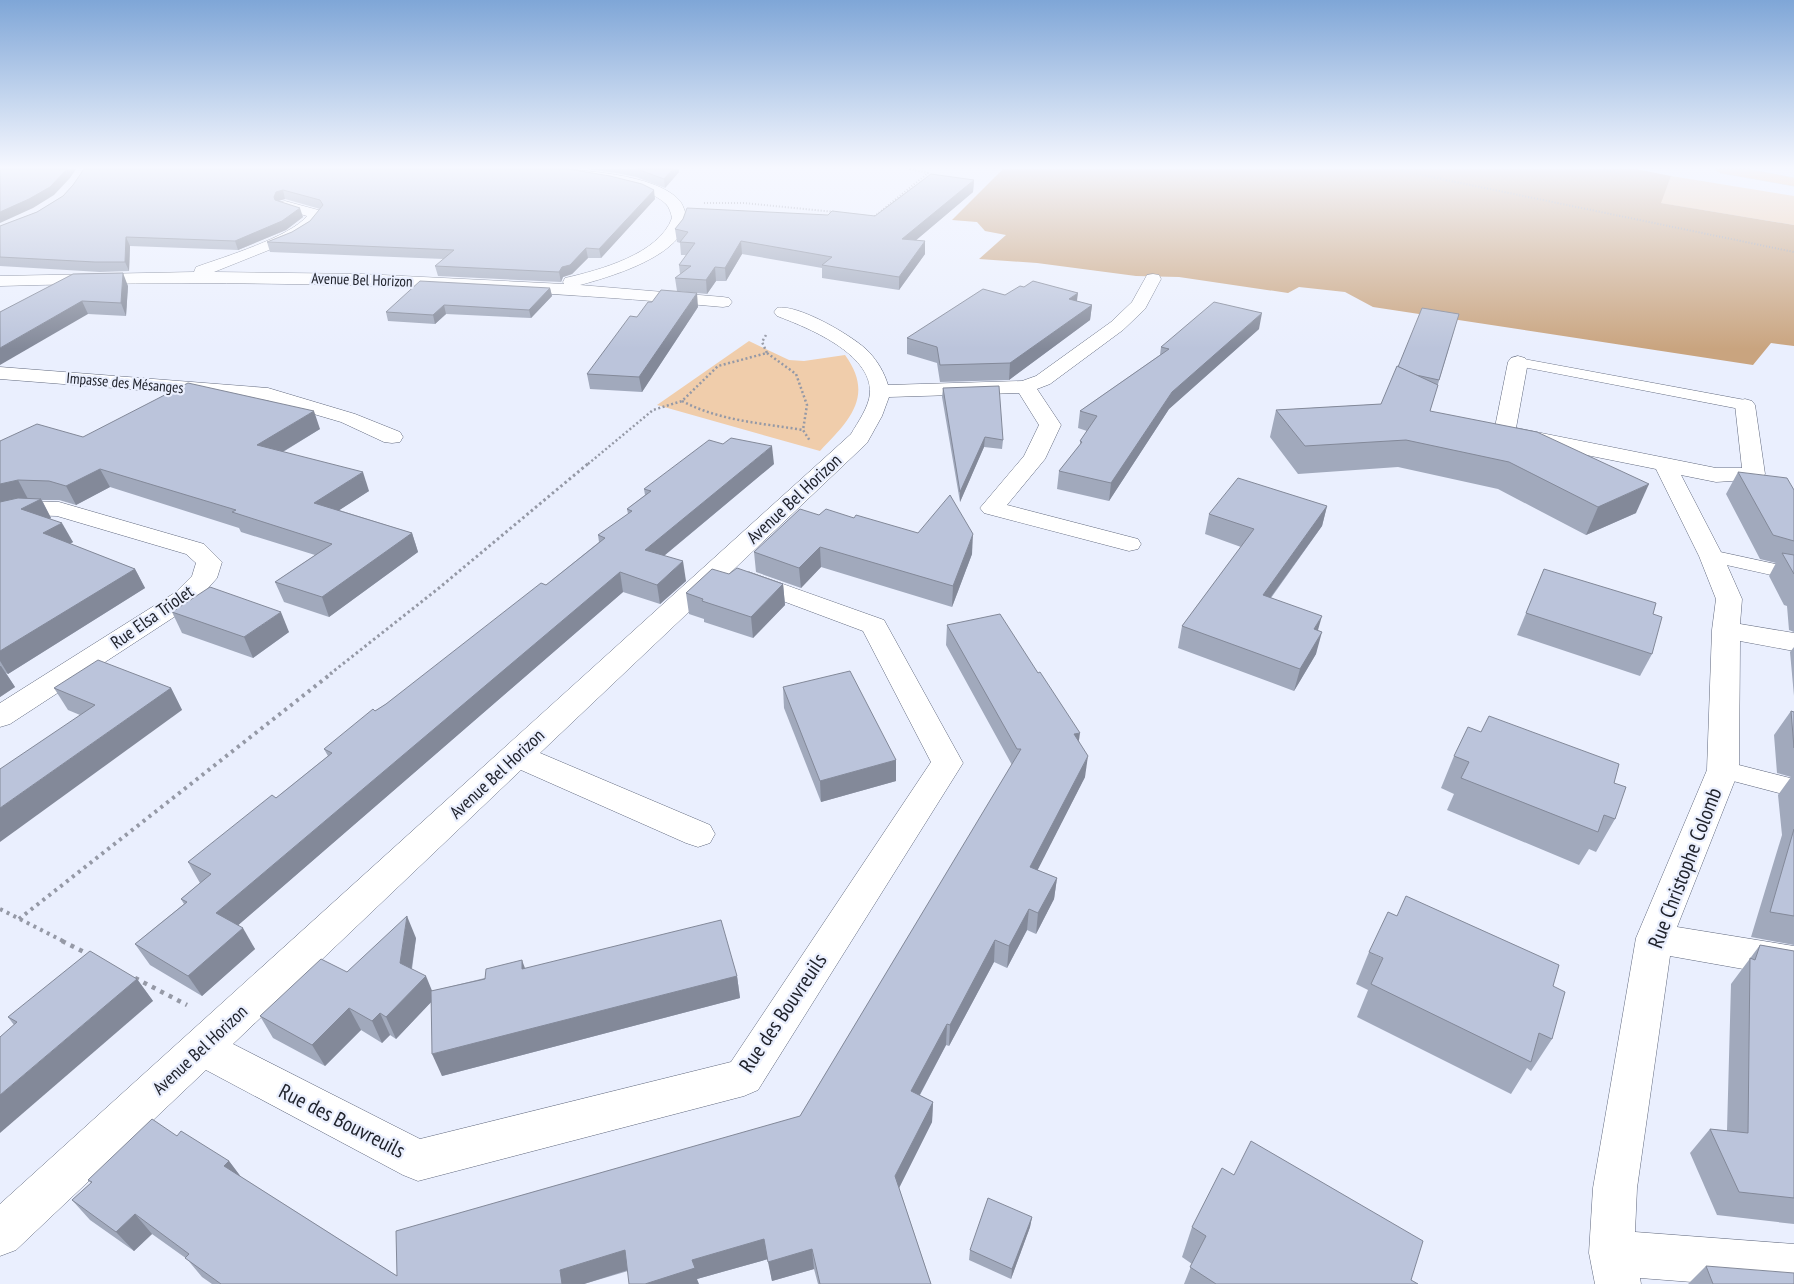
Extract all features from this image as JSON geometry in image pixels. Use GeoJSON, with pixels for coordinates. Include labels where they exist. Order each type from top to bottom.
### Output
{"type":"FeatureCollection","features":[{"type":"Feature","properties":{"kind":"street"},"geometry":{"type":"LineString","coordinates":[[187,277],[288,237],[302,229]]}},
{"type":"Feature","properties":{"kind":"street"},"geometry":{"type":"LineString","coordinates":[[540,287],[607,272],[648,253],[672,236],[678,229]]}},
{"type":"Feature","properties":{"kind":"street","name":"Avenue Bel Horizon"},"geometry":{"type":"LineString","coordinates":[[0,281],[187,277],[348,278],[540,287],[723,302]]}},
{"type":"Feature","properties":{"kind":"street"},"geometry":{"type":"LineString","coordinates":[[788,314],[815,324],[850,344],[873,371],[880,391],[1025,387],[1057,372],[1117,326],[1139,305],[1153,280]]}},
{"type":"Feature","properties":{"kind":"street"},"geometry":{"type":"LineString","coordinates":[[1518,362],[1505,432],[1716,475],[1754,474],[1745,405]]}},
{"type":"Feature","properties":{"kind":"street","name":"Impasse des Mésanges"},"geometry":{"type":"LineString","coordinates":[[0,373],[268,394],[348,418],[392,437]]}},
{"type":"Feature","properties":{"kind":"street"},"geometry":{"type":"LineString","coordinates":[[1025,387],[1050,425],[1046,440],[1039,454],[992,508],[1129,544]]}},
{"type":"Feature","properties":{"kind":"street","name":"Avenue Bel Horizon"},"geometry":{"type":"LineString","coordinates":[[0,1234],[859,438],[874,411],[880,391]]}},
{"type":"Feature","properties":{"kind":"street","name":"Rue Christophe Colomb"},"geometry":{"type":"LineString","coordinates":[[1615,1269],[1615,1188],[1654,938],[1723,770],[1726,630],[1729,599],[1711,556],[1664,464]]}},
{"type":"Feature","properties":{"kind":"street","name":"Rue Elsa Triolet"},"geometry":{"type":"LineString","coordinates":[[0,514],[28,508],[59,509],[195,549],[209,562],[204,578],[185,598],[0,717]]}},
{"type":"Feature","properties":{"kind":"street","name":"Rue des Bouvreuils"},"geometry":{"type":"LineString","coordinates":[[214,1037],[418,1160],[744,1077],[947,763],[874,626],[717,569]]}},
{"type":"Feature","properties":{"kind":"street"},"geometry":{"type":"LineString","coordinates":[[1726,630],[1794,642]]}},
{"type":"Feature","properties":{"kind":"street"},"geometry":{"type":"LineString","coordinates":[[518,756],[698,834]]}},
{"type":"Feature","properties":{"kind":"street"},"geometry":{"type":"LineString","coordinates":[[1654,938],[1794,962]]}},
{"type":"Feature","properties":{"kind":"street"},"geometry":{"type":"LineString","coordinates":[[1615,1269],[1794,1267]]}},
{"type":"Feature","properties":{"kind":"lane"},"geometry":{"type":"LineString","coordinates":[[1518,362],[1745,405]]}},
{"type":"Feature","properties":{"kind":"lane"},"geometry":{"type":"LineString","coordinates":[[1711,556],[1794,574]]}},
{"type":"Feature","properties":{"kind":"lane"},"geometry":{"type":"LineString","coordinates":[[1723,770],[1794,788]]}},
{"type":"Feature","properties":{"kind":"path"},"geometry":{"type":"LineString","coordinates":[[1681,229],[1794,252]]}},
{"type":"Feature","properties":{"kind":"path"},"geometry":{"type":"LineString","coordinates":[[788,314],[766,334],[762,342],[767,353],[796,374],[799,380],[807,405],[803,430],[810,441],[842,454]]}},
{"type":"Feature","properties":{"kind":"path"},"geometry":{"type":"LineString","coordinates":[[19,919],[439,588],[653,410],[682,401],[718,366],[767,353]]}},
{"type":"Feature","properties":{"kind":"path"},"geometry":{"type":"LineString","coordinates":[[682,401],[697,410],[721,417],[803,430]]}},
{"type":"Feature","properties":{"kind":"path"},"geometry":{"type":"LineString","coordinates":[[0,909],[96,959]]}},
{"type":"Feature","properties":{"kind":"path"},"geometry":{"type":"LineString","coordinates":[[131,976],[214,1037]]}},
{"type":"Feature","properties":{"kind":"shaded area"},"geometry":{"type":"Polygon","coordinates":[[[983,229],[1794,229],[1794,346],[1771,343],[1753,365],[1373,307],[1345,292],[1299,287],[1288,293],[1179,277],[1136,276],[1037,263],[979,259],[1006,235],[985,231],[983,229]]]}},
{"type":"Feature","properties":{"kind":"shaded area"},"geometry":{"type":"Polygon","coordinates":[[[749,341],[789,360],[804,361],[845,355],[854,370],[858,383],[855,407],[849,418],[820,451],[657,405],[749,341]]]}},
{"type":"Feature","properties":{"kind":"building"},"geometry":{"type":"Polygon","coordinates":[[[0,229],[263,229],[235,241],[126,237],[125,262],[0,257],[0,229]]]}},
{"type":"Feature","properties":{"kind":"building"},"geometry":{"type":"Polygon","coordinates":[[[297,229],[618,229],[599,249],[586,248],[570,265],[562,267],[559,272],[435,266],[454,250],[267,242],[297,229]]]}},
{"type":"Feature","properties":{"kind":"building"},"geometry":{"type":"Polygon","coordinates":[[[675,229],[914,229],[902,239],[925,241],[899,277],[822,265],[832,257],[741,241],[725,268],[715,267],[706,280],[675,278],[691,266],[679,265],[695,243],[680,242],[688,232],[675,229]]]}},
{"type":"Feature","properties":{"kind":"building"},"geometry":{"type":"Polygon","coordinates":[[[123,273],[121,303],[82,301],[0,348],[0,312],[73,274],[123,273]]]}},
{"type":"Feature","properties":{"kind":"building"},"geometry":{"type":"Polygon","coordinates":[[[420,281],[550,288],[529,310],[444,305],[433,315],[386,312],[420,281]]]}},
{"type":"Feature","properties":{"kind":"building"},"geometry":{"type":"Polygon","coordinates":[[[1033,281],[1078,293],[1069,299],[1092,305],[1010,363],[940,365],[937,347],[907,338],[983,289],[1005,295],[1033,281]]]}},
{"type":"Feature","properties":{"kind":"building"},"geometry":{"type":"Polygon","coordinates":[[[661,290],[697,293],[639,377],[587,374],[630,316],[637,317],[648,302],[652,302],[661,290]]]}},
{"type":"Feature","properties":{"kind":"building"},"geometry":{"type":"Polygon","coordinates":[[[1214,302],[1262,313],[1172,392],[1111,483],[1059,471],[1082,442],[1080,441],[1097,416],[1080,411],[1169,349],[1161,347],[1214,302]]]}},
{"type":"Feature","properties":{"kind":"building"},"geometry":{"type":"Polygon","coordinates":[[[1422,308],[1459,314],[1439,380],[1416,375],[1398,367],[1422,308]]]}},
{"type":"Feature","properties":{"kind":"building"},"geometry":{"type":"Polygon","coordinates":[[[1397,366],[1438,385],[1430,411],[1537,432],[1649,484],[1598,507],[1509,462],[1406,440],[1305,446],[1276,410],[1381,404],[1397,366]]]}},
{"type":"Feature","properties":{"kind":"building"},"geometry":{"type":"Polygon","coordinates":[[[188,383],[314,411],[257,445],[363,472],[314,503],[412,533],[322,597],[275,582],[332,544],[232,512],[236,510],[100,469],[66,486],[49,481],[18,480],[0,484],[0,441],[37,424],[83,437],[188,383]]]}},
{"type":"Feature","properties":{"kind":"building"},"geometry":{"type":"Polygon","coordinates":[[[999,386],[1003,440],[985,437],[960,492],[943,388],[999,386]]]}},
{"type":"Feature","properties":{"kind":"building"},"geometry":{"type":"Polygon","coordinates":[[[731,438],[772,446],[645,550],[683,561],[657,585],[620,572],[216,913],[243,928],[188,976],[135,944],[187,902],[181,899],[211,874],[188,862],[272,795],[276,798],[332,753],[324,749],[373,709],[375,711],[386,704],[541,583],[546,585],[605,538],[598,535],[632,511],[627,509],[651,491],[644,489],[709,440],[723,444],[731,438]]]}},
{"type":"Feature","properties":{"kind":"building"},"geometry":{"type":"Polygon","coordinates":[[[1738,472],[1787,478],[1794,490],[1794,541],[1773,535],[1738,472]]]}},
{"type":"Feature","properties":{"kind":"building"},"geometry":{"type":"Polygon","coordinates":[[[1238,478],[1327,506],[1263,595],[1322,616],[1314,629],[1322,632],[1300,669],[1182,626],[1254,529],[1209,514],[1238,478]]]}},
{"type":"Feature","properties":{"kind":"building"},"geometry":{"type":"Polygon","coordinates":[[[950,495],[973,534],[953,586],[820,547],[799,568],[754,552],[800,509],[819,515],[826,509],[854,518],[856,515],[918,533],[950,495]]]}},
{"type":"Feature","properties":{"kind":"building"},"geometry":{"type":"Polygon","coordinates":[[[18,498],[41,499],[21,509],[62,523],[43,533],[135,569],[0,651],[0,502],[18,498]]]}},
{"type":"Feature","properties":{"kind":"building"},"geometry":{"type":"Polygon","coordinates":[[[1782,553],[1794,555],[1794,574],[1782,553]]]}},
{"type":"Feature","properties":{"kind":"building"},"geometry":{"type":"Polygon","coordinates":[[[737,568],[783,584],[751,617],[702,601],[703,599],[686,593],[712,569],[729,574],[737,568]]]}},
{"type":"Feature","properties":{"kind":"building"},"geometry":{"type":"Polygon","coordinates":[[[1544,569],[1656,603],[1653,614],[1662,617],[1652,654],[1526,613],[1544,569]]]}},
{"type":"Feature","properties":{"kind":"building"},"geometry":{"type":"Polygon","coordinates":[[[210,587],[281,612],[244,637],[172,612],[210,587]]]}},
{"type":"Feature","properties":{"kind":"building"},"geometry":{"type":"Polygon","coordinates":[[[1000,614],[1080,733],[1074,734],[1088,756],[1030,867],[1057,878],[1038,913],[1029,909],[1009,946],[995,940],[950,1025],[947,1024],[911,1091],[933,1102],[895,1176],[931,1284],[820,1284],[812,1249],[768,1262],[764,1239],[692,1260],[695,1268],[645,1284],[629,1284],[625,1250],[560,1270],[562,1284],[221,1284],[185,1258],[189,1254],[135,1214],[116,1232],[72,1200],[92,1182],[88,1180],[152,1119],[177,1136],[181,1131],[229,1161],[224,1166],[397,1276],[396,1231],[800,1116],[1021,749],[1017,749],[947,625],[1000,614]]]}},
{"type":"Feature","properties":{"kind":"building"},"geometry":{"type":"Polygon","coordinates":[[[98,660],[171,688],[0,808],[0,769],[95,705],[54,688],[98,660]]]}},
{"type":"Feature","properties":{"kind":"building"},"geometry":{"type":"Polygon","coordinates":[[[850,671],[896,760],[820,781],[783,687],[850,671]]]}},
{"type":"Feature","properties":{"kind":"building"},"geometry":{"type":"Polygon","coordinates":[[[1791,711],[1794,712],[1794,748],[1791,711]]]}},
{"type":"Feature","properties":{"kind":"building"},"geometry":{"type":"Polygon","coordinates":[[[1489,716],[1619,764],[1614,783],[1626,787],[1615,819],[1604,815],[1598,832],[1461,778],[1469,762],[1454,756],[1468,727],[1481,732],[1489,716]]]}},
{"type":"Feature","properties":{"kind":"building"},"geometry":{"type":"Polygon","coordinates":[[[1794,829],[1794,916],[1770,912],[1794,829]]]}},
{"type":"Feature","properties":{"kind":"building"},"geometry":{"type":"Polygon","coordinates":[[[1406,896],[1559,965],[1553,986],[1565,992],[1552,1039],[1539,1033],[1531,1062],[1371,984],[1383,958],[1369,952],[1388,912],[1397,916],[1406,896]]]}},
{"type":"Feature","properties":{"kind":"building"},"geometry":{"type":"Polygon","coordinates":[[[407,916],[400,963],[426,976],[386,1017],[380,1013],[372,1021],[349,1008],[312,1045],[260,1016],[321,959],[347,972],[407,916]]]}},
{"type":"Feature","properties":{"kind":"building"},"geometry":{"type":"Polygon","coordinates":[[[721,920],[737,976],[432,1054],[431,991],[485,979],[486,969],[522,960],[522,969],[721,920]]]}},
{"type":"Feature","properties":{"kind":"building"},"geometry":{"type":"Polygon","coordinates":[[[1760,945],[1794,951],[1794,1198],[1739,1192],[1710,1129],[1748,1133],[1750,958],[1755,960],[1760,945]]]}},
{"type":"Feature","properties":{"kind":"building"},"geometry":{"type":"Polygon","coordinates":[[[90,951],[137,979],[0,1095],[0,1037],[17,1022],[8,1017],[90,951]]]}},
{"type":"Feature","properties":{"kind":"building"},"geometry":{"type":"Polygon","coordinates":[[[1251,1141],[1423,1241],[1411,1280],[1418,1284],[1216,1284],[1190,1267],[1206,1236],[1192,1227],[1222,1168],[1234,1175],[1251,1141]]]}},
{"type":"Feature","properties":{"kind":"building"},"geometry":{"type":"Polygon","coordinates":[[[988,1198],[1032,1217],[1012,1269],[970,1250],[988,1198]]]}},
{"type":"Feature","properties":{"kind":"building"},"geometry":{"type":"Polygon","coordinates":[[[1706,1266],[1794,1273],[1794,1284],[1713,1284],[1706,1266]]]}}]}
